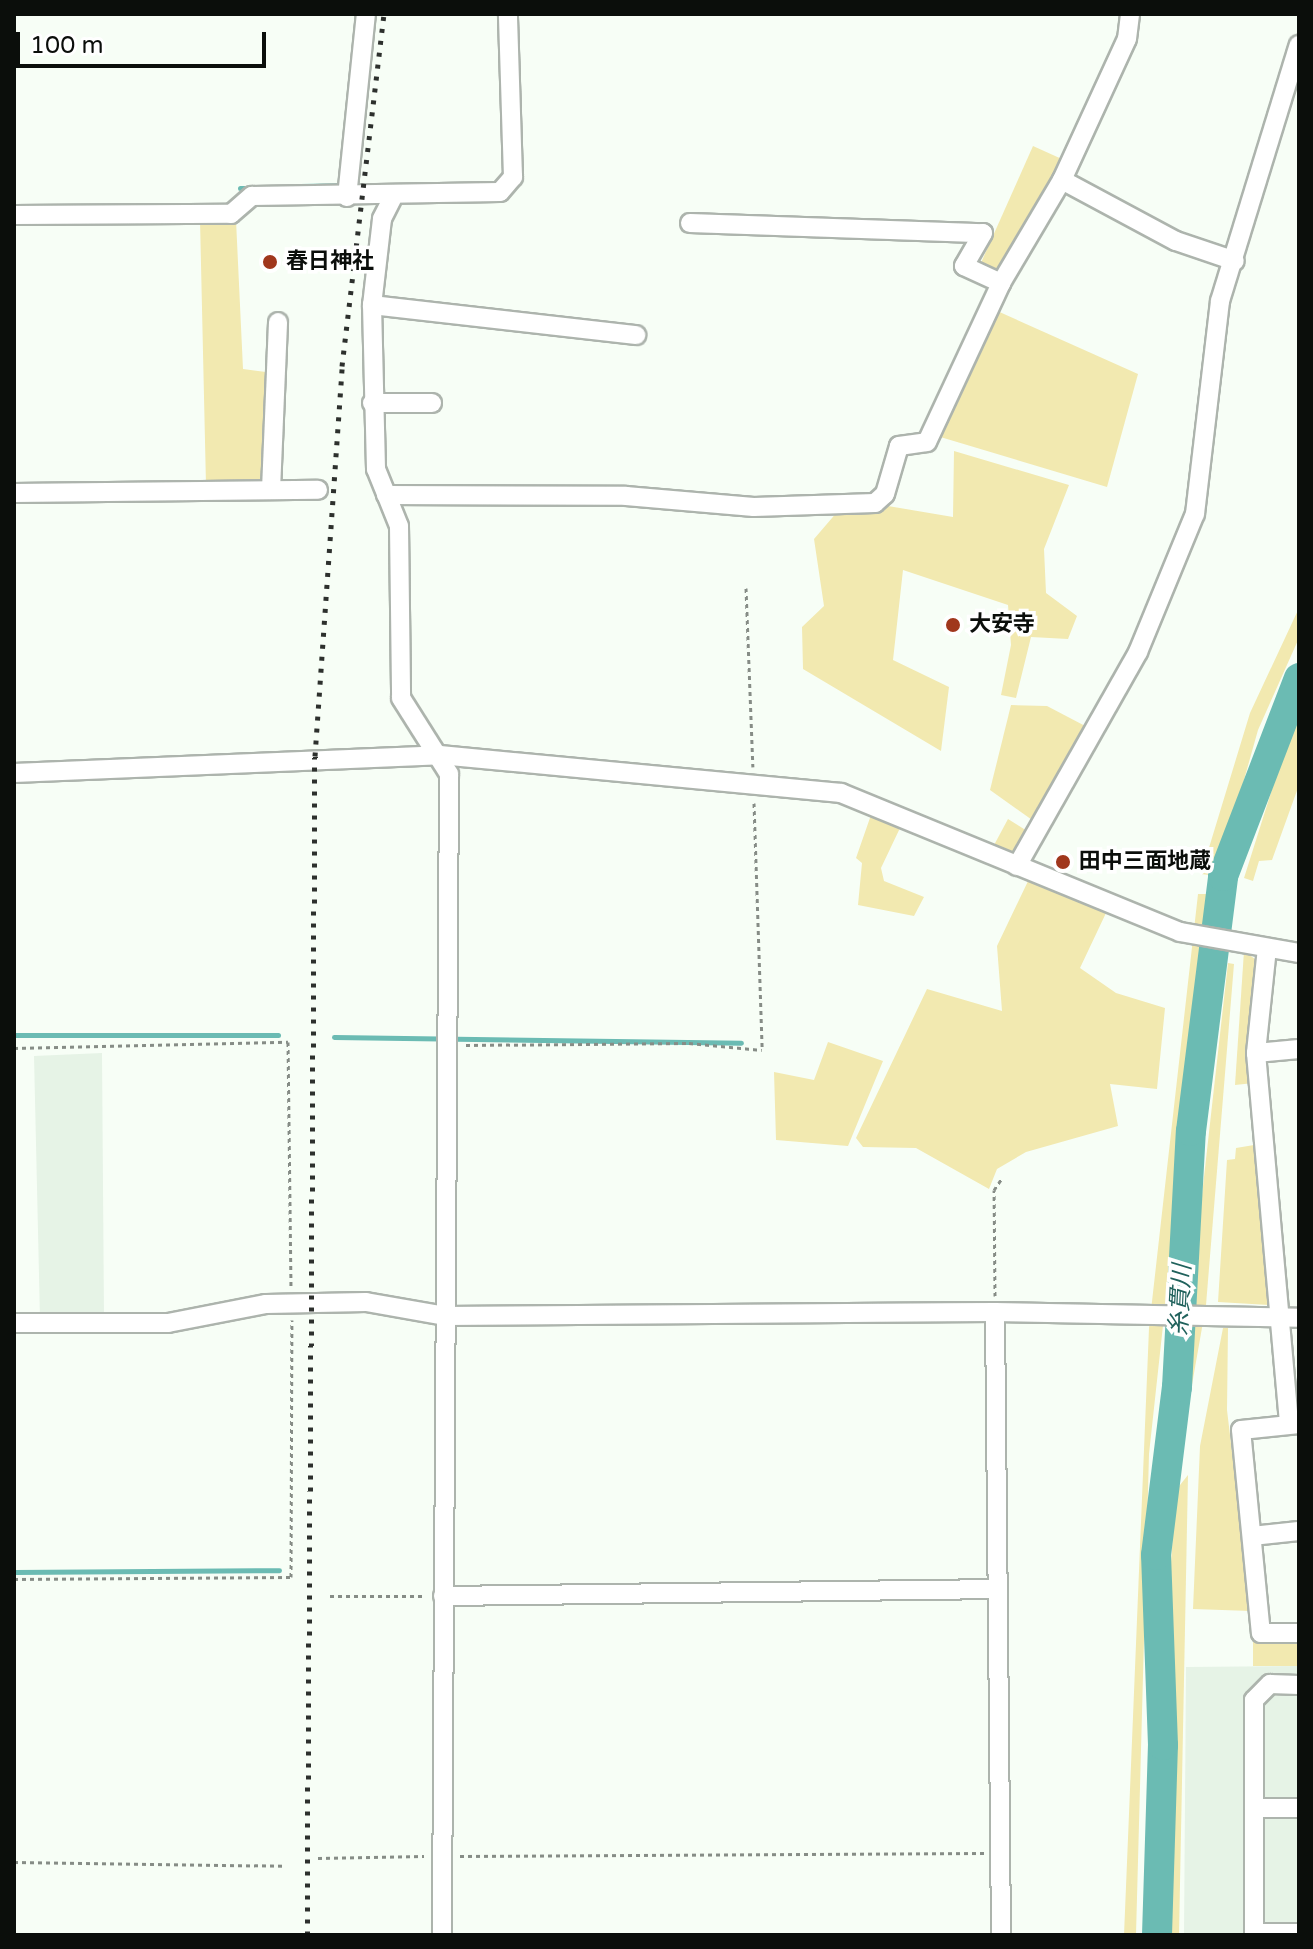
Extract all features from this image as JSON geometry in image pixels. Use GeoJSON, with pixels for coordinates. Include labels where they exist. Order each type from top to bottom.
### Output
{"type":"FeatureCollection","features":[{"type":"Feature","properties":{"kind":"street"},"geometry":{"type":"LineString","coordinates":[[347,197],[366,14]]}},
{"type":"Feature","properties":{"kind":"street"},"geometry":{"type":"LineString","coordinates":[[14,215],[231,214],[252,196],[392,199],[500,192],[513,177],[508,14]]}},
{"type":"Feature","properties":{"kind":"street"},"geometry":{"type":"LineString","coordinates":[[386,495],[626,496],[754,507],[875,503],[885,494],[899,446],[927,442],[1001,283],[1062,180],[1127,39],[1130,14]]}},
{"type":"Feature","properties":{"kind":"street"},"geometry":{"type":"LineString","coordinates":[[1017,866],[1138,652],[1195,514],[1220,301],[1235,261],[1299,45]]}},
{"type":"Feature","properties":{"kind":"street"},"geometry":{"type":"LineString","coordinates":[[1062,180],[1176,241],[1235,261]]}},
{"type":"Feature","properties":{"kind":"street"},"geometry":{"type":"LineString","coordinates":[[392,199],[382,219],[372,305],[376,469],[399,526],[401,698],[440,755],[449,774],[442,1935]]}},
{"type":"Feature","properties":{"kind":"street"},"geometry":{"type":"LineString","coordinates":[[690,223],[983,233],[964,266],[1001,283]]}},
{"type":"Feature","properties":{"kind":"street"},"geometry":{"type":"LineString","coordinates":[[372,305],[636,335]]}},
{"type":"Feature","properties":{"kind":"street"},"geometry":{"type":"LineString","coordinates":[[271,490],[278,322]]}},
{"type":"Feature","properties":{"kind":"street"},"geometry":{"type":"LineString","coordinates":[[372,403],[432,403]]}},
{"type":"Feature","properties":{"kind":"street"},"geometry":{"type":"LineString","coordinates":[[14,493],[318,490]]}},
{"type":"Feature","properties":{"kind":"street"},"geometry":{"type":"LineString","coordinates":[[14,773],[440,755],[841,793],[1180,932],[1299,953]]}},
{"type":"Feature","properties":{"kind":"street"},"geometry":{"type":"LineString","coordinates":[[1267,948],[1256,1053],[1279,1319],[1294,1425],[1241,1430],[1261,1633],[1299,1633]]}},
{"type":"Feature","properties":{"kind":"street"},"geometry":{"type":"LineString","coordinates":[[1256,1053],[1299,1049]]}},
{"type":"Feature","properties":{"kind":"street"},"geometry":{"type":"LineString","coordinates":[[14,1323],[168,1323],[291,1303],[366,1302],[445,1316],[995,1312],[1150,1313],[1212,1320],[1299,1318]]}},
{"type":"Feature","properties":{"kind":"street"},"geometry":{"type":"LineString","coordinates":[[995,1312],[1001,1935]]}},
{"type":"Feature","properties":{"kind":"street"},"geometry":{"type":"LineString","coordinates":[[1252,1536],[1299,1531]]}},
{"type":"Feature","properties":{"kind":"street"},"geometry":{"type":"LineString","coordinates":[[443,1596],[997,1589]]}},
{"type":"Feature","properties":{"kind":"street"},"geometry":{"type":"LineString","coordinates":[[1299,1685],[1270,1684],[1254,1700],[1254,1934],[1299,1933]]}},
{"type":"Feature","properties":{"kind":"street"},"geometry":{"type":"LineString","coordinates":[[1254,1808],[1299,1808]]}},
{"type":"Feature","properties":{"kind":"path"},"geometry":{"type":"LineString","coordinates":[[449,1046],[689,1043],[760,1051],[746,588]]}},
{"type":"Feature","properties":{"kind":"path"},"geometry":{"type":"LineString","coordinates":[[14,1048],[288,1042],[291,1303],[291,1577],[14,1579]]}},
{"type":"Feature","properties":{"kind":"path"},"geometry":{"type":"LineString","coordinates":[[995,1312],[994,1190],[1002,1178]]}},
{"type":"Feature","properties":{"kind":"path"},"geometry":{"type":"LineString","coordinates":[[330,1596],[443,1596]]}},
{"type":"Feature","properties":{"kind":"path"},"geometry":{"type":"LineString","coordinates":[[318,1858],[1000,1853]]}},
{"type":"Feature","properties":{"kind":"path"},"geometry":{"type":"LineString","coordinates":[[14,1862],[285,1866]]}},
{"type":"Feature","properties":{"kind":"shaded area"},"geometry":{"type":"Polygon","coordinates":[[[1033,146],[1064,160],[1004,269],[995,272],[980,265],[1033,146]]]}},
{"type":"Feature","properties":{"kind":"shaded area"},"geometry":{"type":"Polygon","coordinates":[[[200,220],[236,220],[243,369],[266,372],[264,483],[206,485],[200,220]]]}},
{"type":"Feature","properties":{"kind":"shaded area"},"geometry":{"type":"Polygon","coordinates":[[[995,310],[1138,374],[1107,487],[937,436],[995,310]]]}},
{"type":"Feature","properties":{"kind":"shaded area"},"geometry":{"type":"Polygon","coordinates":[[[954,451],[1069,485],[1044,549],[1046,593],[1077,616],[1068,639],[1031,637],[1016,698],[1001,695],[1011,645],[1008,605],[903,570],[893,660],[949,687],[941,751],[803,669],[802,627],[824,606],[814,539],[838,511],[888,506],[953,517],[954,451]]]}},
{"type":"Feature","properties":{"kind":"shaded area"},"geometry":{"type":"Polygon","coordinates":[[[1299,608],[1299,638],[1258,730],[1217,876],[1201,874],[1250,713],[1299,608]]]}},
{"type":"Feature","properties":{"kind":"shaded area"},"geometry":{"type":"Polygon","coordinates":[[[1299,704],[1299,785],[1272,860],[1259,861],[1253,881],[1244,878],[1299,704]]]}},
{"type":"Feature","properties":{"kind":"shaded area"},"geometry":{"type":"Polygon","coordinates":[[[1011,705],[1047,706],[1089,728],[1049,832],[990,790],[1011,705]]]}},
{"type":"Feature","properties":{"kind":"shaded area"},"geometry":{"type":"Polygon","coordinates":[[[871,815],[900,828],[881,868],[884,881],[924,897],[914,916],[858,905],[862,863],[856,858],[871,815]]]}},
{"type":"Feature","properties":{"kind":"shaded area"},"geometry":{"type":"Polygon","coordinates":[[[1008,819],[1043,841],[1031,864],[993,847],[1008,819]]]}},
{"type":"Feature","properties":{"kind":"shaded area"},"geometry":{"type":"Polygon","coordinates":[[[1030,877],[1106,913],[1080,968],[1116,993],[1165,1008],[1157,1089],[1110,1084],[1118,1126],[1026,1152],[997,1169],[989,1189],[916,1148],[863,1147],[856,1138],[927,989],[1002,1011],[997,946],[1030,877]]]}},
{"type":"Feature","properties":{"kind":"shaded area"},"geometry":{"type":"Polygon","coordinates":[[[1198,894],[1210,894],[1149,1454],[1136,1935],[1124,1935],[1149,1328],[1198,894]]]}},
{"type":"Feature","properties":{"kind":"shaded area"},"geometry":{"type":"Polygon","coordinates":[[[1244,951],[1259,962],[1263,1082],[1235,1085],[1244,951]]]}},
{"type":"Feature","properties":{"kind":"shaded area"},"geometry":{"type":"Polygon","coordinates":[[[1228,963],[1234,964],[1206,1305],[1190,1396],[1179,1400],[1228,963]]]}},
{"type":"Feature","properties":{"kind":"shaded area"},"geometry":{"type":"Polygon","coordinates":[[[828,1042],[883,1061],[848,1146],[776,1140],[774,1072],[814,1080],[828,1042]]]}},
{"type":"Feature","properties":{"kind":"shaded area"},"geometry":{"type":"Polygon","coordinates":[[[102,1053],[104,1316],[40,1319],[34,1056],[102,1053]]]}},
{"type":"Feature","properties":{"kind":"shaded area"},"geometry":{"type":"Polygon","coordinates":[[[1254,1145],[1269,1305],[1218,1302],[1227,1160],[1235,1159],[1236,1148],[1254,1145]]]}},
{"type":"Feature","properties":{"kind":"shaded area"},"geometry":{"type":"Polygon","coordinates":[[[1223,1328],[1228,1328],[1227,1410],[1251,1611],[1193,1609],[1200,1446],[1223,1328]]]}},
{"type":"Feature","properties":{"kind":"shaded area"},"geometry":{"type":"Polygon","coordinates":[[[1188,1475],[1179,1935],[1161,1935],[1171,1562],[1176,1490],[1188,1475]]]}},
{"type":"Feature","properties":{"kind":"shaded area"},"geometry":{"type":"Polygon","coordinates":[[[1299,1641],[1299,1666],[1253,1666],[1253,1642],[1299,1641]]]}},
{"type":"Feature","properties":{"kind":"shaded area"},"geometry":{"type":"Polygon","coordinates":[[[1299,1666],[1299,1935],[1184,1935],[1186,1667],[1299,1666]]]}},
{"type":"Feature","properties":{"kind":"waterway"},"geometry":{"type":"LineString","coordinates":[[300,186],[339,185]]}},
{"type":"Feature","properties":{"kind":"waterway"},"geometry":{"type":"LineString","coordinates":[[240,188],[254,188]]}},
{"type":"Feature","properties":{"kind":"waterway","name":"糸貫川"},"geometry":{"type":"LineString","coordinates":[[1157,1935],[1163,1745],[1156,1555],[1177,1387],[1191,1131],[1223,876],[1299,678]]}},
{"type":"Feature","properties":{"kind":"waterway"},"geometry":{"type":"LineString","coordinates":[[14,1035],[278,1035]]}},
{"type":"Feature","properties":{"kind":"waterway"},"geometry":{"type":"LineString","coordinates":[[334,1037],[741,1043]]}},
{"type":"Feature","properties":{"kind":"waterway"},"geometry":{"type":"LineString","coordinates":[[14,1572],[279,1570]]}},
{"type":"Feature","properties":{"kind":"railway"},"geometry":{"type":"LineString","coordinates":[[307,1935],[315,756],[342,366],[384,14]]}},
{"type":"Feature","properties":{"kind":"place","name":"春日神社"},"geometry":{"type":"Point","coordinates":[270,262]}},
{"type":"Feature","properties":{"kind":"place","name":"大安寺"},"geometry":{"type":"Point","coordinates":[953,625]}},
{"type":"Feature","properties":{"kind":"place","name":"田中三面地蔵"},"geometry":{"type":"Point","coordinates":[1063,862]}}]}
